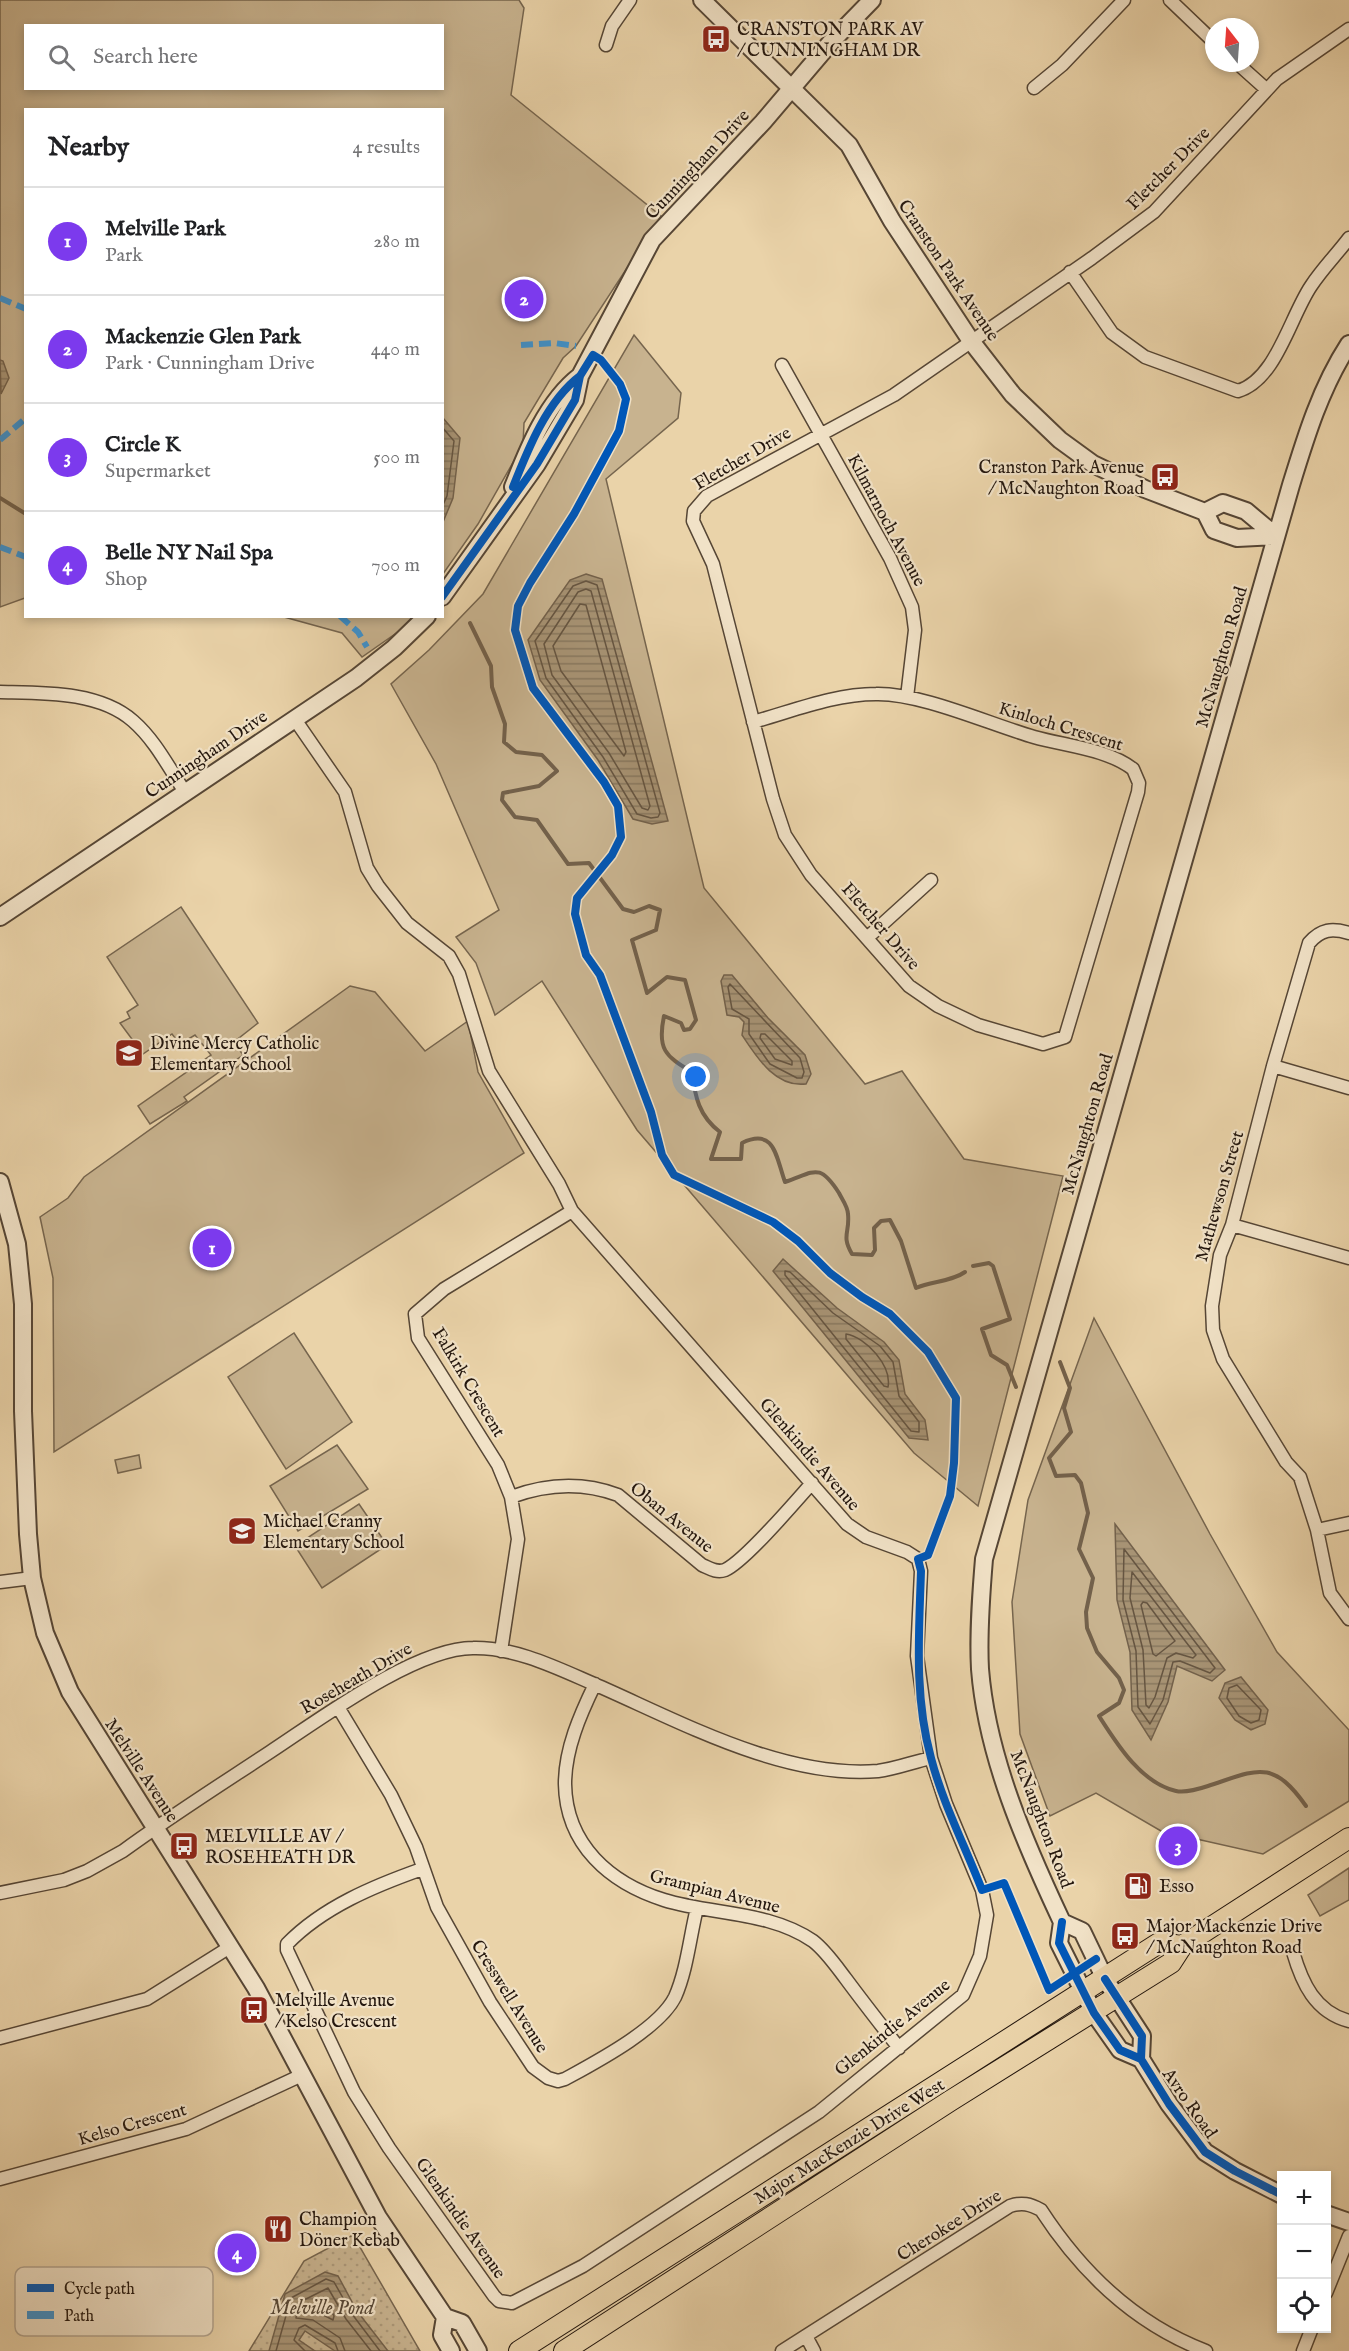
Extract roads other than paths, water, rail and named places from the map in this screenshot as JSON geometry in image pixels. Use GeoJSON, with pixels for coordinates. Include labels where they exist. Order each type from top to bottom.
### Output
{"type":"FeatureCollection","features":[{"type":"Feature","properties":{"kind":"main road","name":"Major MacKenzie Drive West"},"geometry":{"type":"LineString","coordinates":[[564,2351],[950,2101],[1171,1963],[1182,1946],[1349,1838]]}},
{"type":"Feature","properties":{"kind":"main road","name":"Major MacKenzie Drive West"},"geometry":{"type":"LineString","coordinates":[[519,2351],[1159,1943],[1182,1946]]}},
{"type":"Feature","properties":{"kind":"street"},"geometry":{"type":"LineString","coordinates":[[606,45],[612,26],[630,0]]}},
{"type":"Feature","properties":{"kind":"street","name":"Cranston Park Avenue"},"geometry":{"type":"LineString","coordinates":[[702,0],[793,87],[849,145],[892,221],[971,341],[1013,395],[1068,446],[1093,464],[1145,489],[1204,512],[1214,530],[1237,538],[1276,537]]}},
{"type":"Feature","properties":{"kind":"street","name":"Cunningham Drive"},"geometry":{"type":"LineString","coordinates":[[444,594],[470,562],[506,505],[524,459],[563,389],[580,376],[652,240],[872,0]]}},
{"type":"Feature","properties":{"kind":"street"},"geometry":{"type":"LineString","coordinates":[[1034,88],[1062,65],[1124,0]]}},
{"type":"Feature","properties":{"kind":"street"},"geometry":{"type":"LineString","coordinates":[[1170,0],[1205,33]]}},
{"type":"Feature","properties":{"kind":"street","name":"Fletcher Drive"},"geometry":{"type":"LineString","coordinates":[[1042,1044],[978,1025],[938,1006],[909,986],[811,875],[785,835],[753,722],[723,599],[713,564],[693,521],[694,511],[707,496],[894,395],[1155,212],[1266,89],[1304,57],[1349,29]]}},
{"type":"Feature","properties":{"kind":"street"},"geometry":{"type":"LineString","coordinates":[[1247,72],[1266,89]]}},
{"type":"Feature","properties":{"kind":"street"},"geometry":{"type":"LineString","coordinates":[[1070,272],[1112,333],[1145,357],[1238,391],[1256,382],[1271,363],[1311,285],[1349,238]]}},
{"type":"Feature","properties":{"kind":"street","name":"McNaughton Road"},"geometry":{"type":"LineString","coordinates":[[1084,1992],[1059,1943],[1062,1922],[1010,1799],[990,1729],[980,1668],[984,1559],[1276,537],[1308,431],[1337,363],[1349,344]]}},
{"type":"Feature","properties":{"kind":"street","name":"Kilmarnoch Avenue"},"geometry":{"type":"LineString","coordinates":[[782,365],[890,558],[912,607],[915,630],[907,697]]}},
{"type":"Feature","properties":{"kind":"street"},"geometry":{"type":"LineString","coordinates":[[1204,512],[1223,503],[1246,511],[1276,537]]}},
{"type":"Feature","properties":{"kind":"street","name":"Cunningham Drive"},"geometry":{"type":"LineString","coordinates":[[0,917],[356,678],[394,648],[425,618]]}},
{"type":"Feature","properties":{"kind":"street"},"geometry":{"type":"LineString","coordinates":[[0,692],[40,693],[97,701],[114,709],[133,721],[146,736],[185,792]]}},
{"type":"Feature","properties":{"kind":"street","name":"Kinloch Crescent"},"geometry":{"type":"LineString","coordinates":[[753,722],[847,695],[878,694],[907,697],[1025,734],[1101,754],[1126,764],[1137,776],[1138,792],[1065,1038],[1042,1044]]}},
{"type":"Feature","properties":{"kind":"street","name":"Glenkindie Avenue"},"geometry":{"type":"LineString","coordinates":[[294,718],[345,792],[367,868],[378,886],[407,923],[449,956],[459,974],[489,1071],[559,1184],[572,1211],[847,1524],[866,1537],[907,1552],[918,1559],[921,1571],[917,1656],[930,1758],[946,1804],[982,1890],[987,1915],[985,1934],[973,1977],[963,1995],[899,2048],[819,2112],[583,2266],[512,2303],[499,2301],[389,2148],[354,2092],[287,1950],[287,1944],[297,1933],[346,1900],[382,1883],[422,1869]]}},
{"type":"Feature","properties":{"kind":"street"},"geometry":{"type":"LineString","coordinates":[[867,938],[932,880]]}},
{"type":"Feature","properties":{"kind":"street","name":"Mathewson Street"},"geometry":{"type":"LineString","coordinates":[[1349,933],[1330,930],[1321,932],[1309,943],[1273,1066],[1232,1225],[1220,1255],[1214,1281],[1213,1330],[1223,1359],[1286,1462],[1300,1477],[1317,1530],[1330,1593],[1349,1618]]}},
{"type":"Feature","properties":{"kind":"street"},"geometry":{"type":"LineString","coordinates":[[1273,1066],[1349,1088]]}},
{"type":"Feature","properties":{"kind":"street","name":"Melville Avenue"},"geometry":{"type":"LineString","coordinates":[[0,1182],[17,1244],[23,1304],[23,1411],[32,1578],[45,1633],[70,1692],[256,1988],[378,2217],[445,2317],[462,2323],[478,2351]]}},
{"type":"Feature","properties":{"kind":"street","name":"Falkirk Crescent"},"geometry":{"type":"LineString","coordinates":[[501,1651],[518,1539],[511,1497],[498,1465],[418,1338],[416,1314],[444,1289],[572,1211]]}},
{"type":"Feature","properties":{"kind":"street"},"geometry":{"type":"LineString","coordinates":[[1232,1225],[1349,1258]]}},
{"type":"Feature","properties":{"kind":"street","name":"Oban Avenue"},"geometry":{"type":"LineString","coordinates":[[511,1497],[546,1487],[601,1489],[618,1495],[702,1565],[715,1571],[724,1570],[750,1550],[812,1483]]}},
{"type":"Feature","properties":{"kind":"street"},"geometry":{"type":"LineString","coordinates":[[1317,1530],[1349,1523]]}},
{"type":"Feature","properties":{"kind":"street"},"geometry":{"type":"LineString","coordinates":[[0,1582],[32,1578]]}},
{"type":"Feature","properties":{"kind":"street","name":"Roseheath Drive"},"geometry":{"type":"LineString","coordinates":[[0,1893],[63,1880],[87,1871],[123,1851],[338,1707],[417,1662],[435,1655],[473,1648],[501,1651],[556,1667],[696,1729],[785,1762],[846,1771],[879,1771],[930,1758]]}},
{"type":"Feature","properties":{"kind":"street","name":"Grampian Avenue"},"geometry":{"type":"LineString","coordinates":[[595,1684],[573,1738],[565,1783],[567,1805],[577,1831],[600,1866],[612,1877],[664,1900],[762,1919],[814,1942],[899,2048]]}},
{"type":"Feature","properties":{"kind":"street","name":"Cresswell Avenue"},"geometry":{"type":"LineString","coordinates":[[338,1707],[392,1795],[416,1847],[422,1869],[445,1925],[490,2002],[533,2067],[541,2075],[558,2081],[607,2056],[639,2034],[669,2005],[680,1982],[697,1908]]}},
{"type":"Feature","properties":{"kind":"street"},"geometry":{"type":"LineString","coordinates":[[1062,1922],[1082,1931],[1105,1979]]}},
{"type":"Feature","properties":{"kind":"street"},"geometry":{"type":"LineString","coordinates":[[0,2038],[147,1999],[230,1947]]}},
{"type":"Feature","properties":{"kind":"street"},"geometry":{"type":"LineString","coordinates":[[1293,1952],[1305,1986],[1314,1998],[1325,2010],[1349,2021]]}},
{"type":"Feature","properties":{"kind":"street","name":"Avro Road"},"geometry":{"type":"LineString","coordinates":[[1105,1979],[1142,2036],[1141,2059],[1169,2104],[1205,2152],[1277,2193]]}},
{"type":"Feature","properties":{"kind":"street","name":"Avro Road"},"geometry":{"type":"LineString","coordinates":[[1084,1992],[1094,2013],[1120,2050],[1141,2059]]}},
{"type":"Feature","properties":{"kind":"street","name":"Kelso Crescent"},"geometry":{"type":"LineString","coordinates":[[0,2179],[186,2129],[302,2075]]}},
{"type":"Feature","properties":{"kind":"street","name":"Cherokee Drive"},"geometry":{"type":"LineString","coordinates":[[782,2351],[1018,2203],[1032,2205],[1041,2210],[1082,2266],[1130,2309],[1167,2332],[1206,2351]]}},
{"type":"Feature","properties":{"kind":"street"},"geometry":{"type":"LineString","coordinates":[[1331,2216],[1349,2222]]}},
{"type":"Feature","properties":{"kind":"street"},"geometry":{"type":"LineString","coordinates":[[1331,2281],[1349,2236]]}},
{"type":"Feature","properties":{"kind":"street","name":"Melville Avenue"},"geometry":{"type":"LineString","coordinates":[[445,2317],[442,2334],[451,2351]]}},
{"type":"Feature","properties":{"kind":"street"},"geometry":{"type":"LineString","coordinates":[[1303,2351],[1310,2333]]}},
{"type":"Feature","properties":{"kind":"street"},"geometry":{"type":"LineString","coordinates":[[806,2336],[814,2351]]}},
{"type":"Feature","properties":{"kind":"water"},"geometry":{"type":"Polygon","coordinates":[[[0,360],[3,361],[9,378],[1,394],[0,360]]]}},
{"type":"Feature","properties":{"kind":"water"},"geometry":{"type":"Polygon","coordinates":[[[444,419],[460,438],[453,498],[444,520],[444,419]]]}},
{"type":"Feature","properties":{"kind":"water"},"geometry":{"type":"Polygon","coordinates":[[[586,574],[602,579],[668,821],[652,824],[633,819],[598,760],[540,680],[528,640],[570,580],[586,574]]]}},
{"type":"Feature","properties":{"kind":"water"},"geometry":{"type":"Polygon","coordinates":[[[724,975],[732,975],[768,1018],[805,1055],[811,1074],[806,1084],[785,1081],[760,1061],[742,1035],[744,1022],[739,1017],[727,1015],[721,981],[724,975]]]}},
{"type":"Feature","properties":{"kind":"water"},"geometry":{"type":"Polygon","coordinates":[[[783,1259],[837,1308],[884,1342],[899,1360],[905,1394],[925,1420],[928,1440],[909,1438],[773,1271],[783,1259]]]}},
{"type":"Feature","properties":{"kind":"water"},"geometry":{"type":"Polygon","coordinates":[[[1115,1524],[1225,1670],[1212,1681],[1177,1666],[1168,1702],[1151,1740],[1132,1710],[1130,1652],[1117,1600],[1115,1524]]]}},
{"type":"Feature","properties":{"kind":"water"},"geometry":{"type":"Polygon","coordinates":[[[1241,1677],[1268,1710],[1265,1724],[1251,1730],[1235,1720],[1219,1698],[1225,1683],[1241,1677]]]}},
{"type":"Feature","properties":{"kind":"water","name":"Melville Pond"},"geometry":{"type":"Polygon","coordinates":[[[325,2272],[338,2276],[357,2311],[388,2351],[335,2351],[305,2331],[299,2340],[315,2351],[269,2351],[285,2294],[325,2272]]]}},
{"type":"Feature","properties":{"kind":"waterway"},"geometry":{"type":"LineString","coordinates":[[0,498],[24,513]]}},
{"type":"Feature","properties":{"kind":"waterway"},"geometry":{"type":"LineString","coordinates":[[470,623],[491,666],[492,687],[505,724],[504,742],[516,752],[542,755],[557,771],[539,786],[503,793],[502,800],[515,817],[537,820],[568,864],[589,863],[623,909],[634,912],[649,906],[660,910],[656,930],[632,940],[647,993],[667,977],[685,980],[696,1020],[690,1029],[684,1030],[681,1023],[664,1016],[663,1044],[669,1056],[692,1072],[699,1105],[707,1119],[720,1132],[711,1159],[741,1159],[742,1143],[753,1139],[768,1142],[776,1154],[785,1182],[816,1172],[821,1173],[832,1183],[847,1209],[846,1238],[852,1254],[872,1255],[875,1250],[874,1228],[881,1221],[890,1220],[901,1241],[916,1288],[954,1278],[965,1272]]}},
{"type":"Feature","properties":{"kind":"waterway"},"geometry":{"type":"LineString","coordinates":[[973,1266],[989,1263],[993,1266],[1010,1319],[982,1329],[991,1355],[1007,1365],[1016,1387]]}},
{"type":"Feature","properties":{"kind":"waterway"},"geometry":{"type":"LineString","coordinates":[[1060,1362],[1070,1388],[1064,1408],[1071,1432],[1049,1458],[1056,1476],[1075,1475],[1081,1483],[1088,1513],[1079,1549],[1093,1578],[1086,1612],[1087,1628],[1097,1652],[1119,1678],[1124,1690],[1119,1703],[1099,1716],[1131,1761],[1163,1787],[1176,1791],[1188,1791],[1239,1776],[1263,1772],[1273,1774],[1283,1780],[1306,1806]]}},
{"type":"Feature","properties":{"kind":"place","name":"CRANSTON PARK AV / CUNNINGHAM DR"},"geometry":{"type":"Point","coordinates":[716,39]}},
{"type":"Feature","properties":{"kind":"place","name":"Mackenzie Glen Park"},"geometry":{"type":"Point","coordinates":[524,299]}},
{"type":"Feature","properties":{"kind":"place","name":"Cranston Park Avenue / McNaughton Road"},"geometry":{"type":"Point","coordinates":[1165,477]}},
{"type":"Feature","properties":{"kind":"place","name":"Divine Mercy Catholic Elementary School"},"geometry":{"type":"Point","coordinates":[129,1053]}},
{"type":"Feature","properties":{"kind":"place","name":"Melville Park"},"geometry":{"type":"Point","coordinates":[212,1248]}},
{"type":"Feature","properties":{"kind":"place","name":"Michael Cranny Elementary School"},"geometry":{"type":"Point","coordinates":[242,1531]}},
{"type":"Feature","properties":{"kind":"place","name":"MELVILLE AV / ROSEHEATH DR"},"geometry":{"type":"Point","coordinates":[184,1846]}},
{"type":"Feature","properties":{"kind":"place","name":"Circle K"},"geometry":{"type":"Point","coordinates":[1178,1846]}},
{"type":"Feature","properties":{"kind":"place","name":"Esso"},"geometry":{"type":"Point","coordinates":[1138,1886]}},
{"type":"Feature","properties":{"kind":"place","name":"Major Mackenzie Drive / McNaughton Road"},"geometry":{"type":"Point","coordinates":[1125,1936]}},
{"type":"Feature","properties":{"kind":"place","name":"Melville Avenue / Kelso Crescent"},"geometry":{"type":"Point","coordinates":[254,2010]}},
{"type":"Feature","properties":{"kind":"place","name":"Champion Döner Kebab"},"geometry":{"type":"Point","coordinates":[278,2229]}},
{"type":"Feature","properties":{"kind":"place","name":"Belle NY Nail Spa"},"geometry":{"type":"Point","coordinates":[237,2253]}}]}
